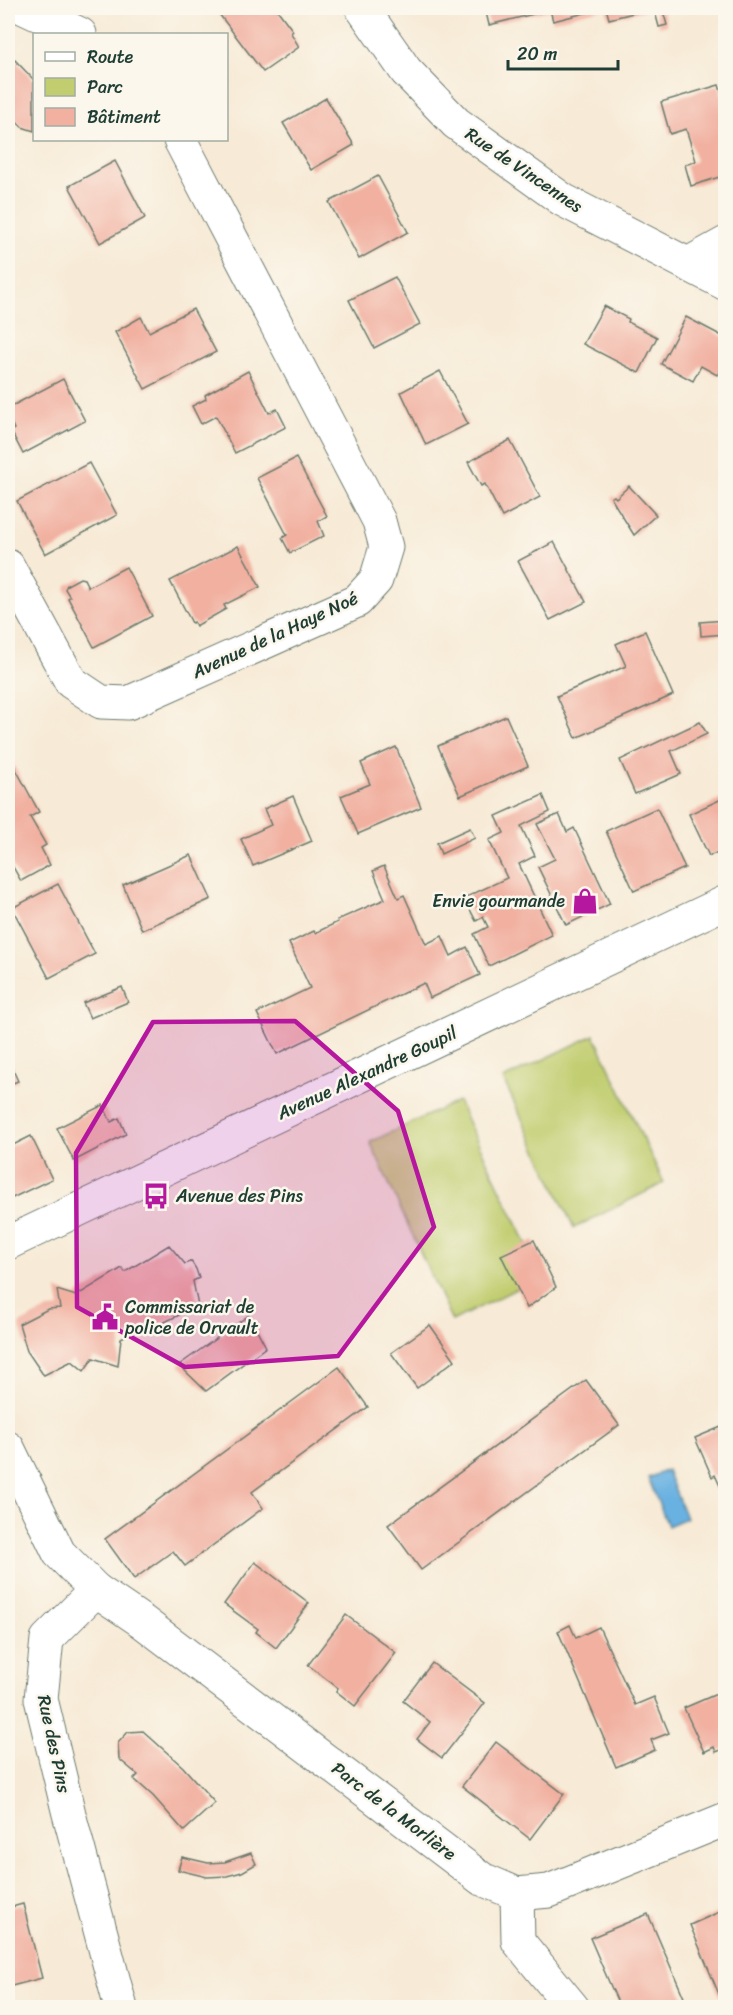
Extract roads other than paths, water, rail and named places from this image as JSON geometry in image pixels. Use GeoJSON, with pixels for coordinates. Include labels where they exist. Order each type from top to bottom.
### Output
{"type":"FeatureCollection","features":[{"type":"Feature","properties":{"kind":"street"},"geometry":{"type":"LineString","coordinates":[[24,8],[78,33]]}},
{"type":"Feature","properties":{"kind":"street","name":"Rue de Vincennes"},"geometry":{"type":"LineString","coordinates":[[362,8],[406,70],[456,123],[563,200],[726,284]]}},
{"type":"Feature","properties":{"kind":"street","name":"Avenue de la Haye Noé"},"geometry":{"type":"LineString","coordinates":[[8,567],[71,682],[101,702],[128,703],[357,601],[376,580],[386,547],[379,521],[181,141]]}},
{"type":"Feature","properties":{"kind":"street"},"geometry":{"type":"LineString","coordinates":[[688,264],[726,243]]}},
{"type":"Feature","properties":{"kind":"street","name":"Avenue Alexandre Goupil"},"geometry":{"type":"LineString","coordinates":[[8,1243],[726,902]]}},
{"type":"Feature","properties":{"kind":"street"},"geometry":{"type":"LineString","coordinates":[[8,1448],[59,1553],[96,1590]]}},
{"type":"Feature","properties":{"kind":"street","name":"Parc de la Morlière"},"geometry":{"type":"LineString","coordinates":[[96,1590],[152,1629],[482,1879],[517,1894],[549,1891],[726,1819]]}},
{"type":"Feature","properties":{"kind":"street","name":"Rue des Pins"},"geometry":{"type":"LineString","coordinates":[[96,1590],[46,1638],[41,1699],[69,1814],[121,2007]]}},
{"type":"Feature","properties":{"kind":"street"},"geometry":{"type":"LineString","coordinates":[[517,1894],[518,1941],[573,2007]]}},
{"type":"Feature","properties":{"kind":"water"},"geometry":{"type":"Polygon","coordinates":[[[667,1470],[686,1518],[668,1526],[648,1478],[667,1470]]]}},
{"type":"Feature","properties":{"kind":"place","name":"Envie gourmande"},"geometry":{"type":"Point","coordinates":[585,901]}},
{"type":"Feature","properties":{"kind":"place","name":"Avenue des Pins"},"geometry":{"type":"Point","coordinates":[156,1196]}},
{"type":"Feature","properties":{"kind":"place","name":"Commissariat de police de Orvault"},"geometry":{"type":"Point","coordinates":[105,1317]}}]}
